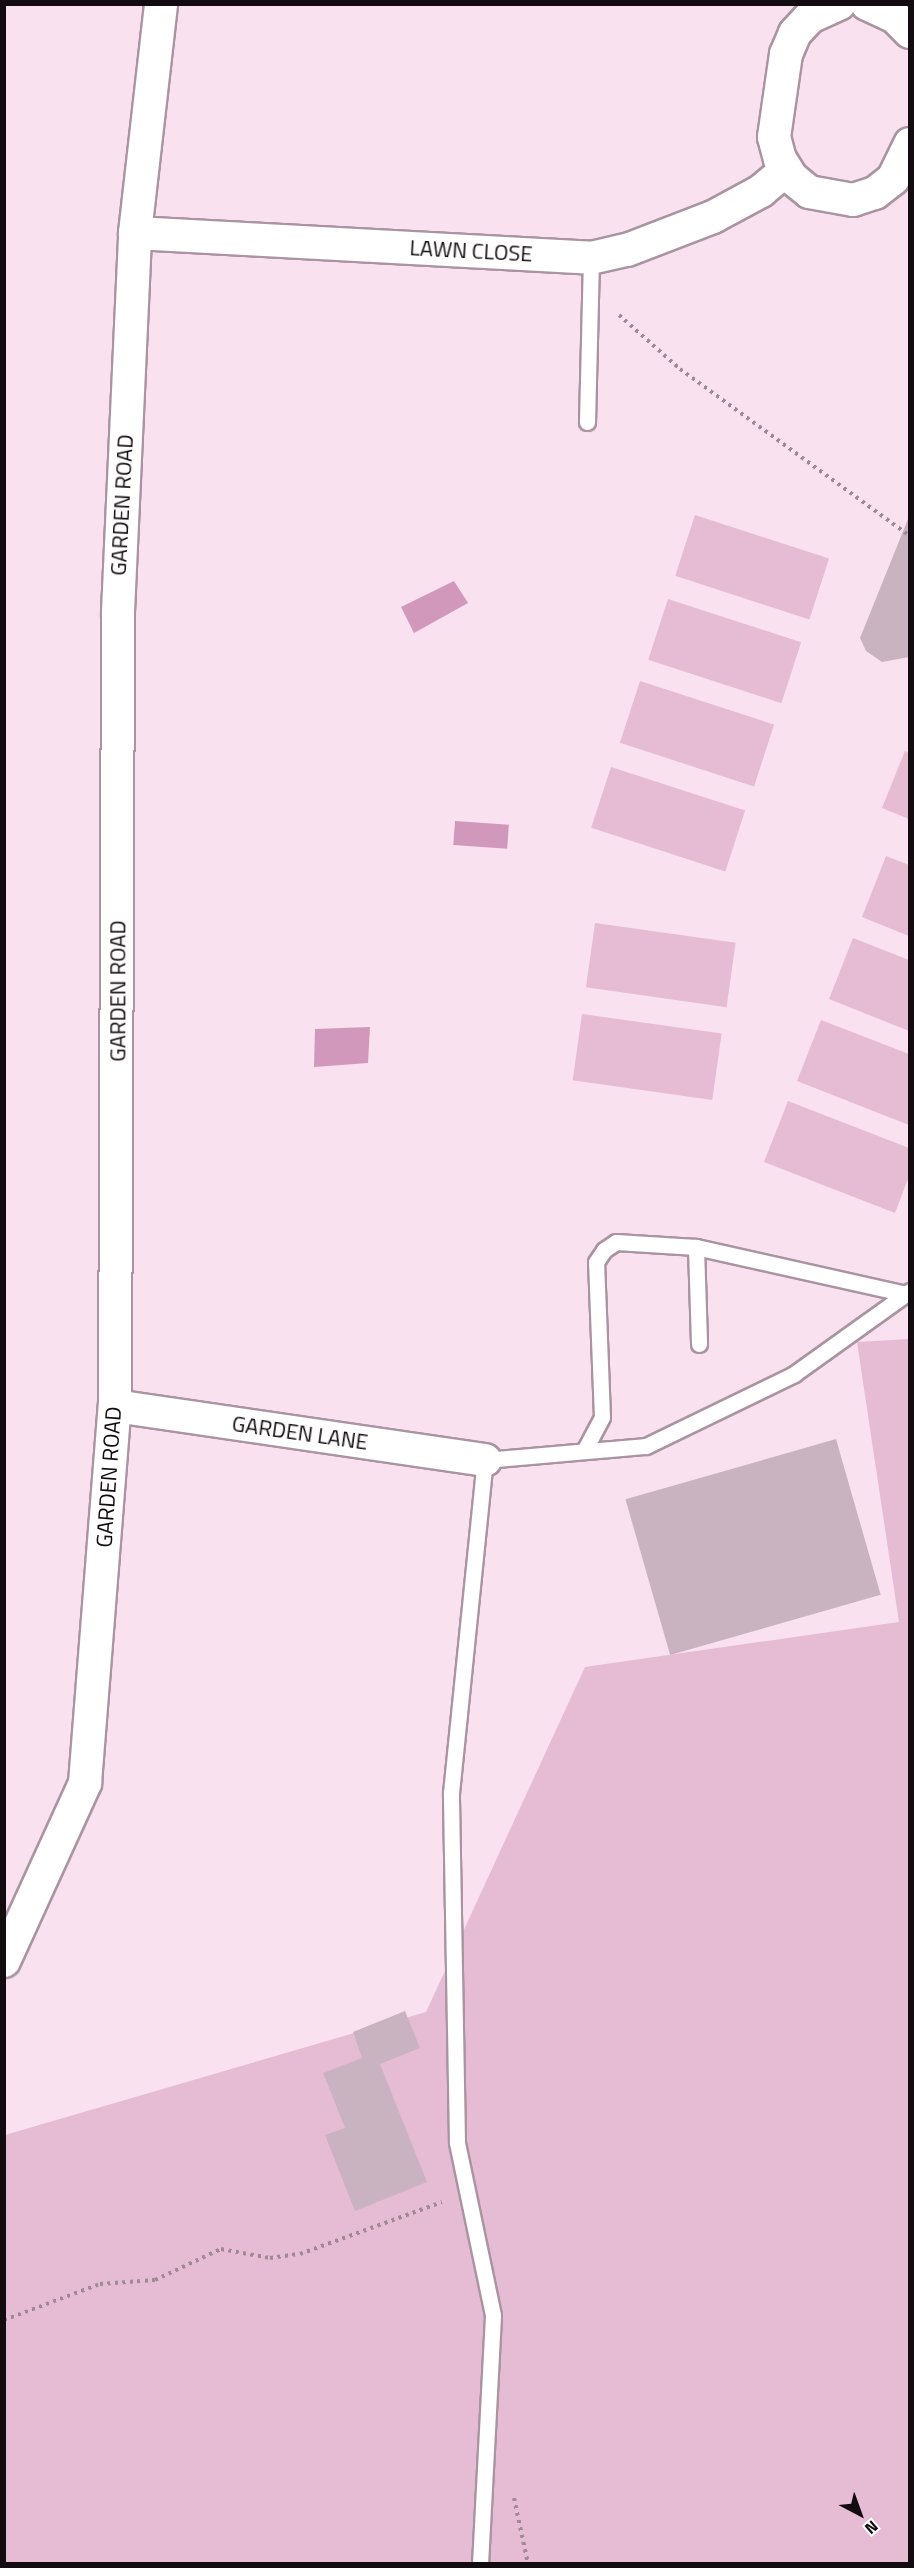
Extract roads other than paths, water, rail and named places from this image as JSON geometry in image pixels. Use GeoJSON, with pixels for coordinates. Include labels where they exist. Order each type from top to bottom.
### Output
{"type":"FeatureCollection","features":[{"type":"Feature","properties":{"kind":"street","name":"GARDEN ROAD"},"geometry":{"type":"LineString","coordinates":[[4,1961],[85,1783],[115,1406],[117,612],[135,233],[161,4]]}},
{"type":"Feature","properties":{"kind":"street"},"geometry":{"type":"LineString","coordinates":[[839,4],[810,17],[795,33],[786,54],[774,137],[786,170],[809,192],[830,199],[853,200],[875,193],[893,179],[909,144]]}},
{"type":"Feature","properties":{"kind":"street"},"geometry":{"type":"LineString","coordinates":[[867,4],[895,16],[909,32]]}},
{"type":"Feature","properties":{"kind":"street","name":"LAWN CLOSE"},"geometry":{"type":"LineString","coordinates":[[135,233],[591,258],[627,250],[713,217],[761,191],[786,170]]}},
{"type":"Feature","properties":{"kind":"street","name":"GARDEN LANE"},"geometry":{"type":"LineString","coordinates":[[115,1406],[485,1460]]}},
{"type":"Feature","properties":{"kind":"lane"},"geometry":{"type":"LineString","coordinates":[[587,422],[591,258]]}},
{"type":"Feature","properties":{"kind":"lane"},"geometry":{"type":"LineString","coordinates":[[584,1451],[602,1417],[596,1262],[616,1242],[696,1247],[908,1292]]}},
{"type":"Feature","properties":{"kind":"lane"},"geometry":{"type":"LineString","coordinates":[[696,1247],[699,1344]]}},
{"type":"Feature","properties":{"kind":"lane"},"geometry":{"type":"LineString","coordinates":[[480,2564],[493,2314],[457,2142],[451,1793],[485,1460],[646,1446],[794,1374],[908,1292]]}}]}
